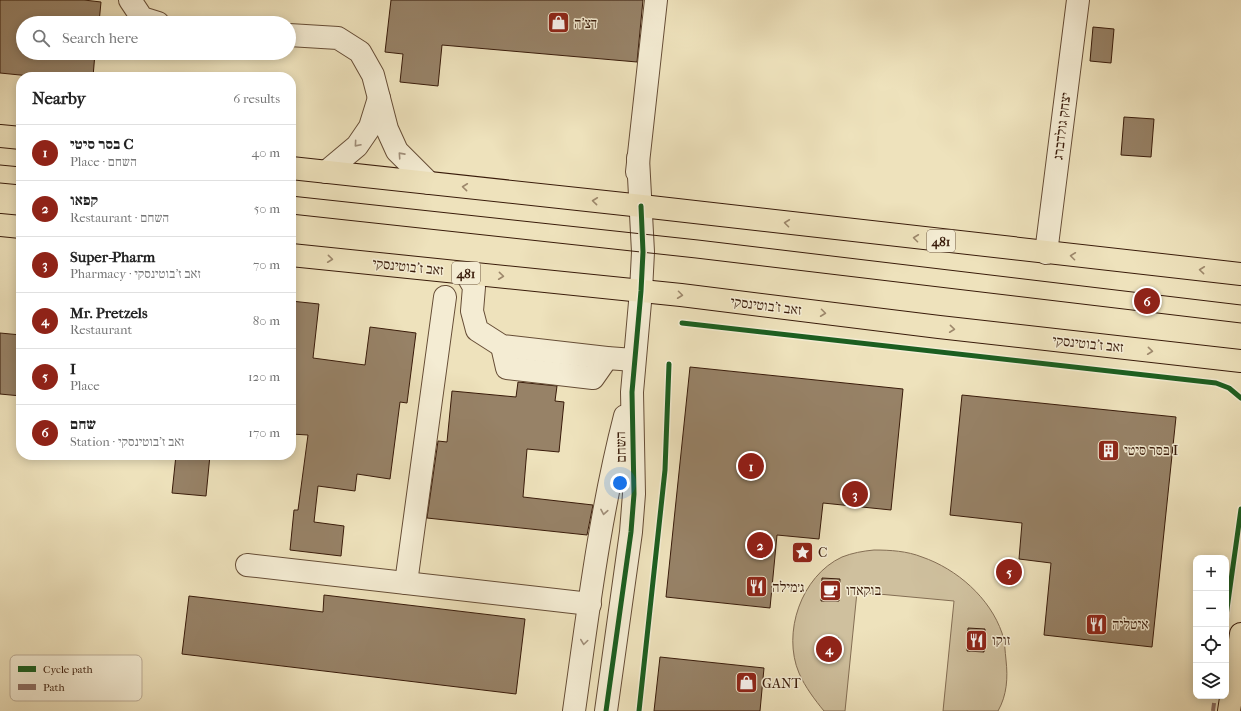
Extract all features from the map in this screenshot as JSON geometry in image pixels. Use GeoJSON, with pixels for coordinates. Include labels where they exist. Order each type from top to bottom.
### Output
{"type":"FeatureCollection","features":[{"type":"Feature","properties":{"kind":"main road"},"geometry":{"type":"LineString","coordinates":[[0,136],[16,138]]}},
{"type":"Feature","properties":{"kind":"main road","name":"481"},"geometry":{"type":"LineString","coordinates":[[296,169],[637,205],[1046,253],[1235,272]]}},
{"type":"Feature","properties":{"kind":"main road"},"geometry":{"type":"LineString","coordinates":[[0,225],[16,227]]}},
{"type":"Feature","properties":{"kind":"main road","name":"זאב ז'בוטינסקי"},"geometry":{"type":"LineString","coordinates":[[296,256],[641,291],[939,327],[1239,360]]}},
{"type":"Feature","properties":{"kind":"main road"},"geometry":{"type":"LineString","coordinates":[[1229,711],[1241,634]]}},
{"type":"Feature","properties":{"kind":"street"},"geometry":{"type":"LineString","coordinates":[[130,0],[141,16]]}},
{"type":"Feature","properties":{"kind":"street","name":"השחם"},"geometry":{"type":"LineString","coordinates":[[607,709],[631,532],[634,494],[632,392],[643,252],[637,205],[638,158],[656,0]]}},
{"type":"Feature","properties":{"kind":"street","name":"יצחק גולדברג"},"geometry":{"type":"LineString","coordinates":[[1046,253],[1078,0]]}},
{"type":"Feature","properties":{"kind":"street"},"geometry":{"type":"LineString","coordinates":[[296,35],[338,38],[360,52],[373,75],[380,97],[387,130],[397,151],[429,182]]}},
{"type":"Feature","properties":{"kind":"street"},"geometry":{"type":"LineString","coordinates":[[326,172],[357,146],[370,127],[380,97]]}},
{"type":"Feature","properties":{"kind":"street"},"geometry":{"type":"LineString","coordinates":[[466,273],[474,287],[472,311],[477,330],[502,346],[507,368],[593,378],[607,358],[634,360]]}},
{"type":"Feature","properties":{"kind":"street"},"geometry":{"type":"LineString","coordinates":[[406,583],[445,297]]}},
{"type":"Feature","properties":{"kind":"street","name":"השחם"},"geometry":{"type":"LineString","coordinates":[[575,707],[610,481],[632,392]]}},
{"type":"Feature","properties":{"kind":"street"},"geometry":{"type":"LineString","coordinates":[[247,565],[590,604]]}},
{"type":"Feature","properties":{"kind":"street"},"geometry":{"type":"LineString","coordinates":[[575,707],[607,709]]}},
{"type":"Feature","properties":{"kind":"shaded area"},"geometry":{"type":"Polygon","coordinates":[[[874,550],[904,552],[935,562],[960,577],[981,597],[997,620],[1005,646],[1007,680],[1005,693],[998,711],[943,711],[954,601],[857,592],[845,711],[824,711],[817,702],[801,678],[794,657],[794,624],[799,607],[806,592],[816,578],[828,566],[842,557],[858,552],[874,550]]]}},
{"type":"Feature","properties":{"kind":"building"},"geometry":{"type":"Polygon","coordinates":[[[0,0],[84,0],[101,2],[100,16],[16,16],[16,60],[94,60],[93,72],[16,72],[16,75],[0,73],[0,0]]]}},
{"type":"Feature","properties":{"kind":"building","name":"דצ'ה"},"geometry":{"type":"Polygon","coordinates":[[[391,0],[643,0],[637,62],[442,45],[438,86],[400,82],[403,54],[385,52],[391,0]]]}},
{"type":"Feature","properties":{"kind":"building"},"geometry":{"type":"Polygon","coordinates":[[[1093,27],[1114,29],[1111,63],[1090,61],[1093,27]]]}},
{"type":"Feature","properties":{"kind":"building"},"geometry":{"type":"Polygon","coordinates":[[[1124,117],[1154,119],[1151,157],[1121,155],[1124,117]]]}},
{"type":"Feature","properties":{"kind":"building"},"geometry":{"type":"Polygon","coordinates":[[[296,302],[319,304],[313,358],[365,365],[370,327],[416,333],[407,403],[400,402],[390,479],[357,474],[355,491],[318,486],[314,522],[344,526],[341,556],[290,550],[294,510],[298,510],[308,435],[296,434],[296,302]]]}},
{"type":"Feature","properties":{"kind":"building"},"geometry":{"type":"Polygon","coordinates":[[[0,333],[16,335],[16,396],[0,394],[0,333]]]}},
{"type":"Feature","properties":{"kind":"building"},"geometry":{"type":"Polygon","coordinates":[[[690,367],[903,389],[891,510],[823,503],[819,539],[777,535],[770,608],[666,597],[690,367]]]}},
{"type":"Feature","properties":{"kind":"building"},"geometry":{"type":"Polygon","coordinates":[[[518,382],[557,386],[555,401],[564,402],[559,452],[527,449],[523,497],[593,505],[587,535],[427,518],[438,441],[447,442],[452,391],[516,397],[518,382]]]}},
{"type":"Feature","properties":{"kind":"building"},"geometry":{"type":"Polygon","coordinates":[[[962,395],[1176,417],[1152,647],[1044,635],[1051,563],[1019,559],[1022,523],[950,515],[962,395]]]}},
{"type":"Feature","properties":{"kind":"building"},"geometry":{"type":"Polygon","coordinates":[[[175,460],[210,460],[206,496],[172,493],[175,460]]]}},
{"type":"Feature","properties":{"kind":"building","name":"בוקאדו"},"geometry":{"type":"Polygon","coordinates":[[[822,578],[840,579],[839,601],[821,601],[822,578]]]}},
{"type":"Feature","properties":{"kind":"building"},"geometry":{"type":"Polygon","coordinates":[[[324,595],[525,619],[516,694],[182,654],[189,596],[323,612],[324,595]]]}},
{"type":"Feature","properties":{"kind":"building","name":"זוקו"},"geometry":{"type":"Polygon","coordinates":[[[968,628],[985,629],[984,652],[967,651],[968,628]]]}},
{"type":"Feature","properties":{"kind":"building"},"geometry":{"type":"Polygon","coordinates":[[[821,637],[839,638],[838,661],[820,660],[821,637]]]}},
{"type":"Feature","properties":{"kind":"building"},"geometry":{"type":"Polygon","coordinates":[[[660,657],[764,668],[760,711],[654,711],[660,657]]]}},
{"type":"Feature","properties":{"kind":"tram line"},"geometry":{"type":"LineString","coordinates":[[0,165],[16,167]]}},
{"type":"Feature","properties":{"kind":"tram line"},"geometry":{"type":"LineString","coordinates":[[0,183],[16,185]]}},
{"type":"Feature","properties":{"kind":"tram line"},"geometry":{"type":"LineString","coordinates":[[296,197],[698,240],[1241,305]]}},
{"type":"Feature","properties":{"kind":"tram line"},"geometry":{"type":"LineString","coordinates":[[296,215],[696,258],[1241,323]]}},
{"type":"Feature","properties":{"kind":"marked path"},"geometry":{"type":"LineString","coordinates":[[1213,711],[1215,699]]}},
{"type":"Feature","properties":{"kind":"cycle path"},"geometry":{"type":"LineString","coordinates":[[606,711],[631,532],[634,494],[632,392],[643,252],[641,206]]}},
{"type":"Feature","properties":{"kind":"cycle path"},"geometry":{"type":"LineString","coordinates":[[682,323],[1216,383],[1229,388],[1241,398]]}},
{"type":"Feature","properties":{"kind":"cycle path"},"geometry":{"type":"LineString","coordinates":[[639,711],[665,470],[669,364]]}},
{"type":"Feature","properties":{"kind":"cycle path"},"geometry":{"type":"LineString","coordinates":[[1229,595],[1241,509]]}},
{"type":"Feature","properties":{"kind":"place","name":"דצ'ה"},"geometry":{"type":"Point","coordinates":[559,23]}},
{"type":"Feature","properties":{"kind":"place","name":"שחם"},"geometry":{"type":"Point","coordinates":[1147,301]}},
{"type":"Feature","properties":{"kind":"place","name":"בסר סיטי I"},"geometry":{"type":"Point","coordinates":[1108,450]}},
{"type":"Feature","properties":{"kind":"place","name":"בסר סיטי C"},"geometry":{"type":"Point","coordinates":[751,466]}},
{"type":"Feature","properties":{"kind":"place","name":"Super-Pharm"},"geometry":{"type":"Point","coordinates":[855,494]}},
{"type":"Feature","properties":{"kind":"place","name":"קפאו"},"geometry":{"type":"Point","coordinates":[760,545]}},
{"type":"Feature","properties":{"kind":"place","name":"C"},"geometry":{"type":"Point","coordinates":[803,552]}},
{"type":"Feature","properties":{"kind":"place","name":"I"},"geometry":{"type":"Point","coordinates":[1009,572]}},
{"type":"Feature","properties":{"kind":"place","name":"ג׳מילה"},"geometry":{"type":"Point","coordinates":[756,587]}},
{"type":"Feature","properties":{"kind":"place","name":"בוקאדו"},"geometry":{"type":"Point","coordinates":[830,590]}},
{"type":"Feature","properties":{"kind":"place","name":"איטליה"},"geometry":{"type":"Point","coordinates":[1096,624]}},
{"type":"Feature","properties":{"kind":"place","name":"זוקו"},"geometry":{"type":"Point","coordinates":[976,640]}},
{"type":"Feature","properties":{"kind":"place","name":"Mr. Pretzels"},"geometry":{"type":"Point","coordinates":[829,649]}},
{"type":"Feature","properties":{"kind":"place","name":"GANT"},"geometry":{"type":"Point","coordinates":[747,683]}}]}
